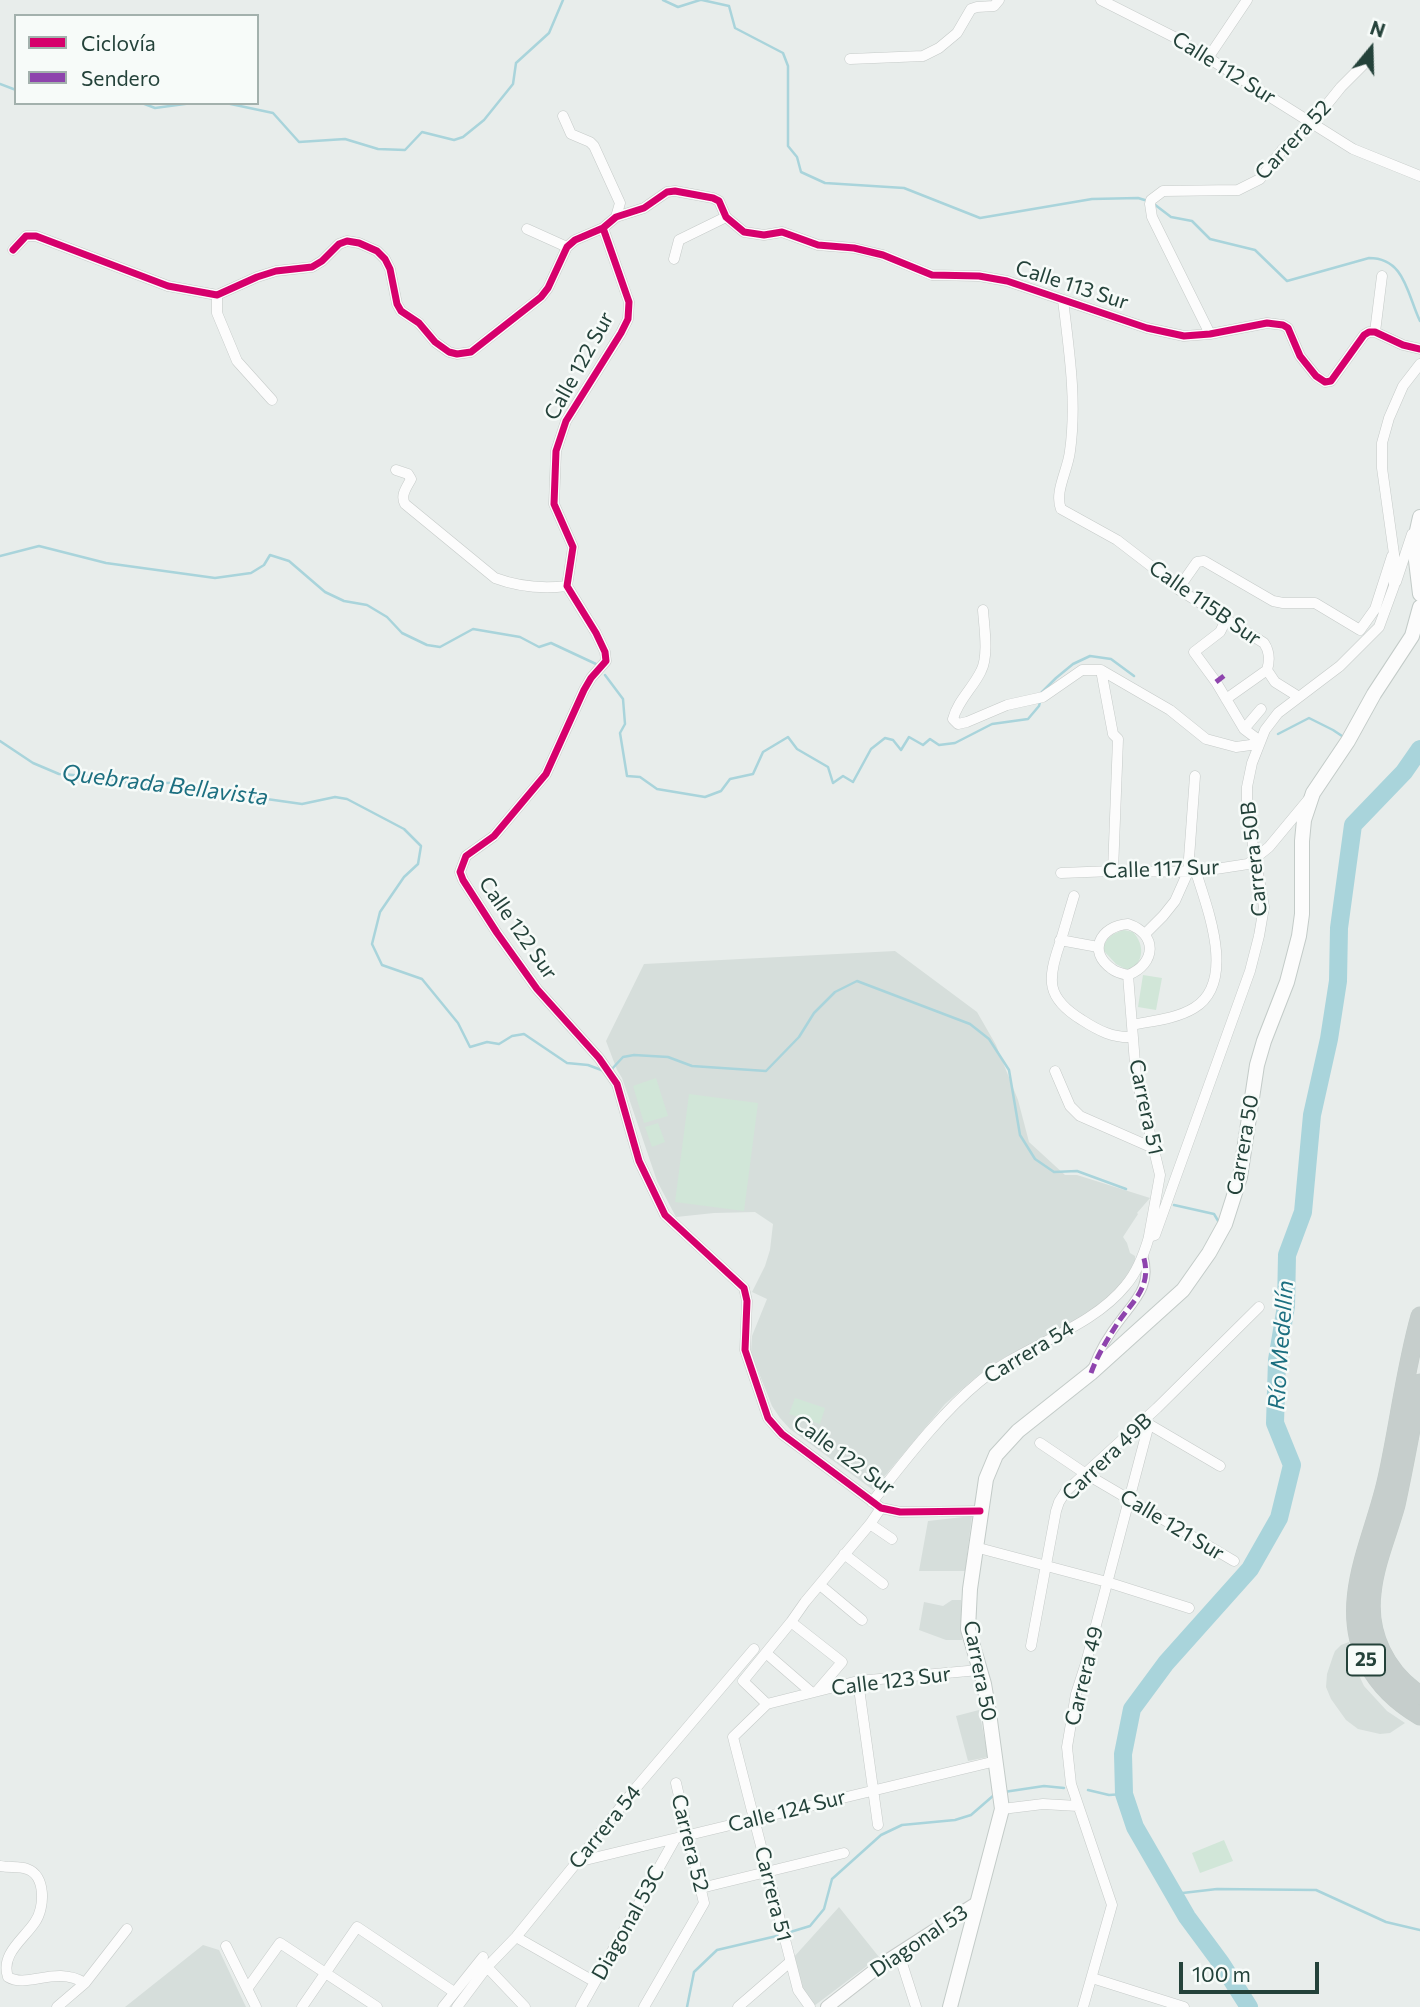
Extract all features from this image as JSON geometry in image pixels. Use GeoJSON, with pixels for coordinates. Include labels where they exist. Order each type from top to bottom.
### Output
{"type":"FeatureCollection","features":[{"type":"Feature","properties":{"kind":"highway","name":"25"},"geometry":{"type":"LineString","coordinates":[[1420,1316],[1386,1483],[1358,1582],[1355,1609],[1358,1637],[1365,1659],[1377,1679],[1392,1696],[1420,1716]]}},
{"type":"Feature","properties":{"kind":"highway","name":"25"},"geometry":{"type":"LineString","coordinates":[[1420,1382],[1398,1495],[1374,1579],[1371,1605],[1374,1631],[1383,1655],[1398,1677],[1420,1695]]}},
{"type":"Feature","properties":{"kind":"main road"},"geometry":{"type":"LineString","coordinates":[[1419,519],[1414,544],[1420,594]]}},
{"type":"Feature","properties":{"kind":"main road","name":"Carrera 50"},"geometry":{"type":"LineString","coordinates":[[950,2007],[978,1902],[1001,1798],[988,1703],[968,1629],[970,1589],[986,1479],[996,1455],[1005,1444],[1091,1373],[1183,1290],[1225,1224],[1240,1177],[1257,1065],[1287,982],[1299,936],[1304,820],[1313,793],[1412,636],[1420,607]]}},
{"type":"Feature","properties":{"kind":"street"},"geometry":{"type":"LineString","coordinates":[[850,60],[923,56],[939,48],[957,33],[971,9],[994,6],[999,0]]}},
{"type":"Feature","properties":{"kind":"street","name":"Calle 112 Sur"},"geometry":{"type":"LineString","coordinates":[[1101,0],[1178,39],[1353,149],[1420,176]]}},
{"type":"Feature","properties":{"kind":"street"},"geometry":{"type":"LineString","coordinates":[[1208,58],[1247,0]]}},
{"type":"Feature","properties":{"kind":"street","name":"Carrera 52"},"geometry":{"type":"LineString","coordinates":[[1210,334],[1152,217],[1151,202],[1163,191],[1238,190],[1260,179],[1282,150],[1312,123],[1363,65]]}},
{"type":"Feature","properties":{"kind":"street"},"geometry":{"type":"LineString","coordinates":[[563,116],[572,134],[594,146],[620,203],[616,217]]}},
{"type":"Feature","properties":{"kind":"street","name":"Calle 113 Sur"},"geometry":{"type":"LineString","coordinates":[[567,247],[575,240],[603,228],[616,217],[644,208],[667,192],[675,191],[719,201],[726,217],[744,232],[764,235],[782,233],[818,245],[854,248],[883,255],[932,275],[979,276],[1007,281],[1147,328],[1184,336],[1267,323],[1283,325],[1288,328],[1300,356],[1316,376],[1325,382],[1331,381],[1364,335],[1375,332]]}},
{"type":"Feature","properties":{"kind":"street"},"geometry":{"type":"LineString","coordinates":[[674,260],[679,240],[726,217]]}},
{"type":"Feature","properties":{"kind":"street","name":"Calle 122 Sur"},"geometry":{"type":"LineString","coordinates":[[603,228],[629,302],[628,319],[566,421],[556,451],[554,504],[573,547],[567,586],[596,633],[606,661],[584,690],[546,774],[494,836],[466,856],[460,872],[496,933],[537,989],[599,1058],[617,1084],[639,1161],[665,1215],[744,1288],[747,1301],[745,1350],[768,1418],[782,1434],[876,1505],[900,1513],[980,1511]]}},
{"type":"Feature","properties":{"kind":"street"},"geometry":{"type":"LineString","coordinates":[[13,250],[26,236],[36,236],[168,286],[218,295],[257,276],[312,267],[339,244],[347,241],[359,243],[377,251],[385,259],[401,311],[419,323],[435,342],[449,352],[463,354],[471,352],[541,297],[548,288],[567,247],[527,229]]}},
{"type":"Feature","properties":{"kind":"street"},"geometry":{"type":"LineString","coordinates":[[1382,276],[1375,332],[1403,345],[1420,349]]}},
{"type":"Feature","properties":{"kind":"street"},"geometry":{"type":"LineString","coordinates":[[218,295],[217,313],[237,361],[272,400]]}},
{"type":"Feature","properties":{"kind":"street","name":"Calle 115B Sur"},"geometry":{"type":"LineString","coordinates":[[1063,300],[1074,395],[1070,453],[1059,498],[1061,509],[1117,540],[1178,589],[1264,643],[1270,660],[1267,670],[1275,682],[1299,697]]}},
{"type":"Feature","properties":{"kind":"street","name":"Carrera 50B"},"geometry":{"type":"LineString","coordinates":[[1108,1302],[1125,1287],[1143,1255],[1149,1237],[1155,1235],[1254,960],[1264,907],[1250,828],[1247,787],[1259,742],[1278,713],[1340,667],[1377,630],[1394,586],[1394,554],[1382,468],[1382,443],[1388,418],[1403,386],[1420,365]]}},
{"type":"Feature","properties":{"kind":"street"},"geometry":{"type":"LineString","coordinates":[[396,470],[408,474],[411,479],[403,494],[405,504],[495,578],[545,589],[567,586]]}},
{"type":"Feature","properties":{"kind":"street"},"geometry":{"type":"LineString","coordinates":[[1394,586],[1409,539],[1419,519]]}},
{"type":"Feature","properties":{"kind":"street"},"geometry":{"type":"LineString","coordinates":[[1178,589],[1196,562],[1204,561],[1273,601],[1315,603],[1361,629],[1375,609],[1394,554]]}},
{"type":"Feature","properties":{"kind":"street"},"geometry":{"type":"LineString","coordinates":[[983,610],[983,667],[956,708],[953,719],[958,724],[1007,705],[1043,697],[1082,670],[1101,670],[1170,710],[1206,739],[1236,747],[1259,742]]}},
{"type":"Feature","properties":{"kind":"street"},"geometry":{"type":"LineString","coordinates":[[1226,620],[1220,632],[1194,652],[1244,729],[1259,742]]}},
{"type":"Feature","properties":{"kind":"street"},"geometry":{"type":"LineString","coordinates":[[1101,670],[1112,734],[1118,739],[1113,871]]}},
{"type":"Feature","properties":{"kind":"street"},"geometry":{"type":"LineString","coordinates":[[1226,699],[1267,670]]}},
{"type":"Feature","properties":{"kind":"street"},"geometry":{"type":"LineString","coordinates":[[1244,729],[1261,709]]}},
{"type":"Feature","properties":{"kind":"street"},"geometry":{"type":"LineString","coordinates":[[1132,1025],[1194,1008],[1204,999],[1217,965],[1213,931],[1192,872],[1195,776]]}},
{"type":"Feature","properties":{"kind":"street","name":"Calle 117 Sur"},"geometry":{"type":"LineString","coordinates":[[1060,873],[1192,872],[1248,864],[1269,847],[1313,793]]}},
{"type":"Feature","properties":{"kind":"street"},"geometry":{"type":"LineString","coordinates":[[1145,934],[1175,901],[1192,872]]}},
{"type":"Feature","properties":{"kind":"street"},"geometry":{"type":"LineString","coordinates":[[1074,896],[1051,968],[1056,998],[1089,1025],[1117,1038],[1132,1037]]}},
{"type":"Feature","properties":{"kind":"street"},"geometry":{"type":"LineString","coordinates":[[1128,924],[1138,927],[1145,934],[1150,947],[1148,960],[1140,970],[1128,975],[1113,970],[1102,960],[1098,947],[1101,937],[1108,929],[1128,924]]}},
{"type":"Feature","properties":{"kind":"street"},"geometry":{"type":"LineString","coordinates":[[1060,940],[1098,947]]}},
{"type":"Feature","properties":{"kind":"street","name":"Carrera 51"},"geometry":{"type":"LineString","coordinates":[[1128,975],[1136,1076],[1160,1175],[1149,1237]]}},
{"type":"Feature","properties":{"kind":"street"},"geometry":{"type":"LineString","coordinates":[[1055,1071],[1070,1106],[1080,1116],[1153,1148]]}},
{"type":"Feature","properties":{"kind":"street"},"geometry":{"type":"LineString","coordinates":[[1091,1373],[1096,1358],[1138,1298],[1147,1268],[1143,1255]]}},
{"type":"Feature","properties":{"kind":"street","name":"Carrera 54"},"geometry":{"type":"LineString","coordinates":[[767,1704],[743,1681],[792,1622],[804,1602],[870,1524],[876,1505],[944,1416],[979,1382],[1013,1357],[1078,1324],[1108,1302]]}},
{"type":"Feature","properties":{"kind":"street","name":"Carrera 49B"},"geometry":{"type":"LineString","coordinates":[[1031,1646],[1056,1511],[1066,1491],[1146,1422],[1259,1307]]}},
{"type":"Feature","properties":{"kind":"street"},"geometry":{"type":"LineString","coordinates":[[1146,1422],[1220,1466]]}},
{"type":"Feature","properties":{"kind":"street","name":"Carrera 49"},"geometry":{"type":"LineString","coordinates":[[1083,2007],[1112,1905],[1071,1784],[1067,1747],[1076,1694],[1129,1499],[1146,1422]]}},
{"type":"Feature","properties":{"kind":"street","name":"Calle 121 Sur"},"geometry":{"type":"LineString","coordinates":[[1040,1444],[1234,1561]]}},
{"type":"Feature","properties":{"kind":"street"},"geometry":{"type":"LineString","coordinates":[[870,1524],[892,1539]]}},
{"type":"Feature","properties":{"kind":"street"},"geometry":{"type":"LineString","coordinates":[[975,1548],[1107,1582],[1189,1608]]}},
{"type":"Feature","properties":{"kind":"street"},"geometry":{"type":"LineString","coordinates":[[844,1555],[883,1584]]}},
{"type":"Feature","properties":{"kind":"street"},"geometry":{"type":"LineString","coordinates":[[820,1585],[862,1620]]}},
{"type":"Feature","properties":{"kind":"street"},"geometry":{"type":"LineString","coordinates":[[766,1653],[815,1692],[842,1662],[792,1622]]}},
{"type":"Feature","properties":{"kind":"street","name":"Carrera 54"},"geometry":{"type":"LineString","coordinates":[[443,2007],[454,1992],[485,1962],[516,1937],[627,1798],[754,1649],[755,1667]]}},
{"type":"Feature","properties":{"kind":"street","name":"Calle 123 Sur"},"geometry":{"type":"LineString","coordinates":[[733,1737],[767,1704],[858,1681],[979,1670]]}},
{"type":"Feature","properties":{"kind":"street"},"geometry":{"type":"LineString","coordinates":[[858,1681],[878,1825]]}},
{"type":"Feature","properties":{"kind":"street","name":"Carrera 51"},"geometry":{"type":"LineString","coordinates":[[733,1737],[784,1941],[798,1990],[810,2007]]}},
{"type":"Feature","properties":{"kind":"street","name":"Calle 124 Sur"},"geometry":{"type":"LineString","coordinates":[[577,1862],[996,1761]]}},
{"type":"Feature","properties":{"kind":"street","name":"Carrera 52"},"geometry":{"type":"LineString","coordinates":[[644,2007],[704,1903],[676,1783]]}},
{"type":"Feature","properties":{"kind":"street"},"geometry":{"type":"LineString","coordinates":[[1001,1798],[1078,1806]]}},
{"type":"Feature","properties":{"kind":"street","name":"Diagonal 53C"},"geometry":{"type":"LineString","coordinates":[[581,2007],[676,1839]]}},
{"type":"Feature","properties":{"kind":"street"},"geometry":{"type":"LineString","coordinates":[[701,1888],[844,1853]]}},
{"type":"Feature","properties":{"kind":"street"},"geometry":{"type":"LineString","coordinates":[[0,1866],[25,1868],[34,1873],[42,1891],[38,1917],[12,1950],[5,1964],[8,1977],[19,1981],[60,1975],[75,1977],[85,1983]]}},
{"type":"Feature","properties":{"kind":"street","name":"Diagonal 53"},"geometry":{"type":"LineString","coordinates":[[827,2007],[885,1962],[978,1902]]}},
{"type":"Feature","properties":{"kind":"street"},"geometry":{"type":"LineString","coordinates":[[302,2007],[357,1927],[454,1992]]}},
{"type":"Feature","properties":{"kind":"street"},"geometry":{"type":"LineString","coordinates":[[57,2007],[85,1983],[127,1929]]}},
{"type":"Feature","properties":{"kind":"street"},"geometry":{"type":"LineString","coordinates":[[516,1937],[595,1982]]}},
{"type":"Feature","properties":{"kind":"street"},"geometry":{"type":"LineString","coordinates":[[247,1989],[280,1943],[377,2007]]}},
{"type":"Feature","properties":{"kind":"street"},"geometry":{"type":"LineString","coordinates":[[226,1946],[256,2007]]}},
{"type":"Feature","properties":{"kind":"street"},"geometry":{"type":"LineString","coordinates":[[899,1954],[916,2007]]}},
{"type":"Feature","properties":{"kind":"street"},"geometry":{"type":"LineString","coordinates":[[485,1962],[525,2007]]}},
{"type":"Feature","properties":{"kind":"street","name":"Carrera 54"},"geometry":{"type":"LineString","coordinates":[[457,2007],[485,1962]]}},
{"type":"Feature","properties":{"kind":"street"},"geometry":{"type":"LineString","coordinates":[[738,2007],[790,1962]]}},
{"type":"Feature","properties":{"kind":"street"},"geometry":{"type":"LineString","coordinates":[[1092,1978],[1184,2007]]}},
{"type":"Feature","properties":{"kind":"shaded area"},"geometry":{"type":"Polygon","coordinates":[[[895,951],[977,1012],[996,1045],[1018,1100],[1029,1142],[1065,1175],[1077,1175],[1150,1198],[1137,1213],[1123,1237],[1130,1253],[1135,1256],[1135,1263],[1123,1283],[1089,1314],[1004,1358],[975,1378],[945,1404],[873,1490],[790,1429],[780,1418],[772,1406],[751,1353],[752,1336],[767,1299],[752,1292],[770,1250],[773,1224],[755,1212],[676,1217],[657,1181],[622,1078],[606,1041],[644,964],[895,951]]]}},
{"type":"Feature","properties":{"kind":"shaded area"},"geometry":{"type":"Polygon","coordinates":[[[972,1516],[965,1571],[919,1571],[928,1521],[972,1516]]]}},
{"type":"Feature","properties":{"kind":"shaded area"},"geometry":{"type":"Polygon","coordinates":[[[952,1600],[961,1600],[962,1640],[946,1640],[919,1630],[924,1602],[943,1606],[952,1600]]]}},
{"type":"Feature","properties":{"kind":"shaded area"},"geometry":{"type":"Polygon","coordinates":[[[1349,1642],[1364,1686],[1387,1711],[1405,1723],[1390,1733],[1380,1734],[1358,1729],[1346,1720],[1331,1699],[1326,1687],[1327,1674],[1335,1651],[1349,1642]]]}},
{"type":"Feature","properties":{"kind":"shaded area"},"geometry":{"type":"Polygon","coordinates":[[[979,1710],[988,1757],[968,1761],[956,1716],[979,1710]]]}},
{"type":"Feature","properties":{"kind":"shaded area"},"geometry":{"type":"Polygon","coordinates":[[[839,1907],[879,1957],[814,2006],[801,1988],[793,1958],[839,1907]]]}},
{"type":"Feature","properties":{"kind":"shaded area"},"geometry":{"type":"Polygon","coordinates":[[[203,1945],[219,1950],[246,2007],[125,2007],[203,1945]]]}},
{"type":"Feature","properties":{"kind":"green space"},"geometry":{"type":"Polygon","coordinates":[[[1124,930],[1133,932],[1141,948],[1138,963],[1129,971],[1116,964],[1103,950],[1110,937],[1124,930]]]}},
{"type":"Feature","properties":{"kind":"green space"},"geometry":{"type":"Polygon","coordinates":[[[1143,975],[1162,978],[1156,1010],[1138,1007],[1143,975]]]}},
{"type":"Feature","properties":{"kind":"green space"},"geometry":{"type":"Polygon","coordinates":[[[656,1078],[668,1116],[644,1123],[633,1086],[656,1078]]]}},
{"type":"Feature","properties":{"kind":"green space"},"geometry":{"type":"Polygon","coordinates":[[[689,1094],[758,1103],[744,1211],[675,1202],[689,1094]]]}},
{"type":"Feature","properties":{"kind":"green space"},"geometry":{"type":"Polygon","coordinates":[[[658,1123],[665,1142],[652,1147],[645,1127],[658,1123]]]}},
{"type":"Feature","properties":{"kind":"green space"},"geometry":{"type":"Polygon","coordinates":[[[795,1398],[825,1408],[820,1424],[789,1414],[795,1398]]]}},
{"type":"Feature","properties":{"kind":"green space"},"geometry":{"type":"Polygon","coordinates":[[[1224,1840],[1233,1861],[1200,1873],[1192,1853],[1224,1840]]]}},
{"type":"Feature","properties":{"kind":"waterway"},"geometry":{"type":"LineString","coordinates":[[235,105],[273,113],[299,142],[345,139],[378,149],[405,150],[422,132],[454,140],[463,137],[484,120],[513,84],[516,63],[549,33],[563,0]]}},
{"type":"Feature","properties":{"kind":"waterway"},"geometry":{"type":"LineString","coordinates":[[663,0],[678,7],[700,0]]}},
{"type":"Feature","properties":{"kind":"waterway"},"geometry":{"type":"LineString","coordinates":[[702,0],[729,6],[735,28],[783,53],[788,66],[788,146],[797,157],[801,172],[825,183],[904,188],[980,218],[1092,199],[1138,198],[1148,201]]}},
{"type":"Feature","properties":{"kind":"waterway"},"geometry":{"type":"LineString","coordinates":[[0,84],[14,89]]}},
{"type":"Feature","properties":{"kind":"waterway"},"geometry":{"type":"LineString","coordinates":[[147,105],[155,108],[177,105]]}},
{"type":"Feature","properties":{"kind":"waterway"},"geometry":{"type":"LineString","coordinates":[[1154,204],[1171,217],[1192,221],[1210,239],[1255,250],[1287,281],[1369,258],[1381,260],[1398,271],[1420,321]]}},
{"type":"Feature","properties":{"kind":"waterway"},"geometry":{"type":"LineString","coordinates":[[0,556],[39,546],[106,563],[215,578],[251,573],[264,565],[270,555],[289,561],[325,592],[344,601],[367,605],[387,617],[402,633],[427,645],[440,647],[473,629],[520,637],[539,647],[551,643],[596,664]]}},
{"type":"Feature","properties":{"kind":"waterway"},"geometry":{"type":"LineString","coordinates":[[1041,693],[1073,664],[1090,656],[1111,659],[1134,676]]}},
{"type":"Feature","properties":{"kind":"waterway"},"geometry":{"type":"LineString","coordinates":[[605,675],[623,699],[625,724],[620,733],[627,776],[640,777],[657,789],[705,797],[721,791],[730,779],[753,774],[763,752],[788,737],[797,749],[828,767],[833,783],[843,776],[853,782],[871,749],[885,738],[893,740],[901,750],[909,737],[923,745],[930,739],[939,745],[955,743],[992,724],[1028,719],[1040,702]]}},
{"type":"Feature","properties":{"kind":"waterway"},"geometry":{"type":"LineString","coordinates":[[1278,734],[1309,718],[1342,736]]}},
{"type":"Feature","properties":{"kind":"waterway","name":"Quebrada Bellavista"},"geometry":{"type":"LineString","coordinates":[[0,741],[33,763],[59,774],[102,777],[137,785],[182,782],[210,791],[302,804],[335,797],[347,799],[404,829],[421,846],[418,864],[404,877],[380,912],[372,944],[382,965],[422,979],[458,1023],[470,1047],[487,1042],[499,1044],[512,1036],[524,1034],[567,1063],[588,1065],[604,1071]]}},
{"type":"Feature","properties":{"kind":"waterway","name":"Río Medellín"},"geometry":{"type":"LineString","coordinates":[[1249,2007],[1187,1917],[1135,1827],[1124,1794],[1123,1754],[1132,1709],[1166,1663],[1250,1569],[1279,1518],[1292,1465],[1275,1423],[1277,1360],[1286,1306],[1287,1255],[1303,1212],[1312,1115],[1329,1039],[1338,981],[1339,928],[1353,825],[1404,772],[1420,749]]}},
{"type":"Feature","properties":{"kind":"waterway","name":"Quebrada Bellavista"},"geometry":{"type":"LineString","coordinates":[[611,1070],[623,1057],[634,1055],[668,1057],[692,1066],[766,1071],[799,1037],[814,1013],[835,992],[857,981],[970,1024],[989,1039],[1009,1070],[1020,1135],[1035,1159],[1054,1172],[1077,1171],[1126,1189]]}},
{"type":"Feature","properties":{"kind":"waterway","name":"Quebrada Bellavista"},"geometry":{"type":"LineString","coordinates":[[1174,1205],[1214,1214],[1220,1224]]}},
{"type":"Feature","properties":{"kind":"waterway"},"geometry":{"type":"LineString","coordinates":[[1004,1792],[1044,1786],[1064,1788]]}},
{"type":"Feature","properties":{"kind":"waterway"},"geometry":{"type":"LineString","coordinates":[[1088,1790],[1109,1795],[1124,1794]]}},
{"type":"Feature","properties":{"kind":"waterway"},"geometry":{"type":"LineString","coordinates":[[787,1933],[810,1926],[824,1909],[832,1879],[881,1835],[902,1825],[955,1820],[971,1815],[994,1795]]}},
{"type":"Feature","properties":{"kind":"waterway"},"geometry":{"type":"LineString","coordinates":[[1174,1894],[1217,1889],[1316,1890],[1386,1922],[1420,1930]]}},
{"type":"Feature","properties":{"kind":"waterway"},"geometry":{"type":"LineString","coordinates":[[687,2007],[694,1972],[717,1950],[781,1935]]}},
{"type":"Feature","properties":{"kind":"marked path"},"geometry":{"type":"LineString","coordinates":[[1216,682],[1225,675]]}},
{"type":"Feature","properties":{"kind":"marked path"},"geometry":{"type":"LineString","coordinates":[[1091,1373],[1106,1342],[1140,1292],[1145,1276],[1143,1255]]}},
{"type":"Feature","properties":{"kind":"cycle path"},"geometry":{"type":"LineString","coordinates":[[13,250],[26,236],[36,236],[168,286],[217,295],[276,271],[312,267],[339,244],[347,241],[359,243],[377,251],[385,259],[401,311],[419,323],[435,342],[457,354],[471,352],[541,297],[567,247],[575,240],[603,228],[616,217],[644,208],[667,192],[675,191],[719,201],[726,217],[744,232],[764,235],[782,232],[818,245],[854,248],[883,255],[932,275],[979,276],[1007,281],[1147,328],[1184,336],[1267,323],[1283,325],[1288,328],[1300,356],[1316,376],[1325,382],[1331,381],[1364,335],[1369,332],[1420,349]]}},
{"type":"Feature","properties":{"kind":"cycle path"},"geometry":{"type":"LineString","coordinates":[[603,228],[629,302],[628,319],[566,421],[556,451],[554,504],[573,547],[567,586],[596,633],[606,661],[584,690],[546,774],[494,836],[466,856],[460,872],[497,933],[537,989],[599,1058],[617,1084],[639,1161],[665,1215],[744,1288],[747,1301],[745,1350],[768,1418],[782,1434],[881,1508],[900,1512],[980,1511]]}}]}
